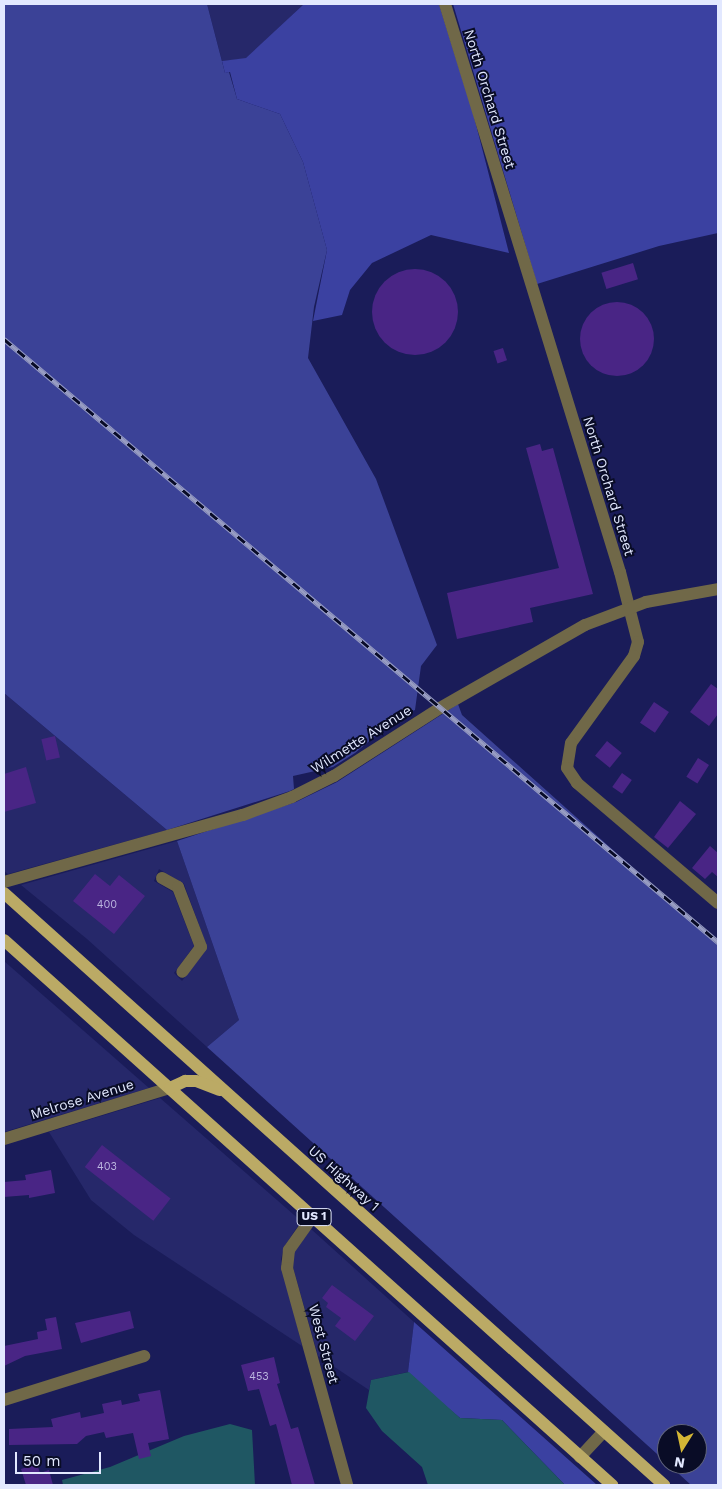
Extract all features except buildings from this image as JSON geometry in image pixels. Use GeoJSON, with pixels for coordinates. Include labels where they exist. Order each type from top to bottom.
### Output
{"type":"FeatureCollection","features":[{"type":"Feature","properties":{"kind":"main road","name":"US Highway 1"},"geometry":{"type":"LineString","coordinates":[[4,893],[664,1485]]}},
{"type":"Feature","properties":{"kind":"main road","name":"US 1"},"geometry":{"type":"LineString","coordinates":[[4,940],[612,1485]]}},
{"type":"Feature","properties":{"kind":"main road"},"geometry":{"type":"LineString","coordinates":[[170,1088],[185,1081],[196,1081],[228,1094]]}},
{"type":"Feature","properties":{"kind":"street","name":"North Orchard Street"},"geometry":{"type":"LineString","coordinates":[[445,4],[630,607],[638,642],[634,656],[571,742],[567,768],[577,783],[718,903]]}},
{"type":"Feature","properties":{"kind":"street","name":"Wilmette Avenue"},"geometry":{"type":"LineString","coordinates":[[4,882],[243,815],[292,797],[334,776],[539,648],[630,607],[718,589]]}},
{"type":"Feature","properties":{"kind":"street"},"geometry":{"type":"LineString","coordinates":[[162,878],[178,887],[201,947],[182,972]]}},
{"type":"Feature","properties":{"kind":"street","name":"Melrose Avenue"},"geometry":{"type":"LineString","coordinates":[[4,1139],[170,1088]]}},
{"type":"Feature","properties":{"kind":"street","name":"West Street"},"geometry":{"type":"LineString","coordinates":[[313,1216],[289,1250],[287,1268],[347,1485]]}},
{"type":"Feature","properties":{"kind":"street"},"geometry":{"type":"LineString","coordinates":[[4,1400],[144,1356]]}},
{"type":"Feature","properties":{"kind":"street"},"geometry":{"type":"LineString","coordinates":[[580,1457],[604,1431]]}},
{"type":"Feature","properties":{"kind":"shaded area"},"geometry":{"type":"Polygon","coordinates":[[[4,4],[207,4],[225,73],[229,72],[237,99],[280,114],[303,162],[327,250],[314,307],[308,358],[376,479],[437,645],[421,666],[415,710],[399,716],[355,753],[333,767],[293,776],[294,789],[290,791],[167,830],[4,693],[4,4]]]}},
{"type":"Feature","properties":{"kind":"shaded area"},"geometry":{"type":"Polygon","coordinates":[[[207,4],[304,4],[246,59],[222,61],[207,4]]]}},
{"type":"Feature","properties":{"kind":"shaded area"},"geometry":{"type":"Polygon","coordinates":[[[304,4],[439,4],[473,113],[509,253],[431,235],[372,263],[350,290],[342,315],[313,321],[327,250],[303,162],[280,114],[237,99],[230,72],[225,73],[222,61],[246,58],[304,4]]]}},
{"type":"Feature","properties":{"kind":"shaded area"},"geometry":{"type":"Polygon","coordinates":[[[453,4],[718,4],[718,233],[659,246],[537,284],[453,4]]]}},
{"type":"Feature","properties":{"kind":"shaded area"},"geometry":{"type":"Polygon","coordinates":[[[4,693],[167,830],[8,874],[4,871],[4,693]]]}},
{"type":"Feature","properties":{"kind":"shaded area"},"geometry":{"type":"Polygon","coordinates":[[[458,704],[462,715],[718,944],[718,1485],[691,1485],[679,1474],[707,1474],[707,1424],[657,1424],[657,1454],[207,1047],[239,1020],[177,841],[296,802],[337,782],[458,704]]]}},
{"type":"Feature","properties":{"kind":"shaded area"},"geometry":{"type":"Polygon","coordinates":[[[177,841],[239,1020],[207,1047],[87,939],[21,885],[177,841]],[[159,869],[154,881],[173,892],[194,946],[174,973],[182,981],[205,951],[206,944],[184,884],[159,869]]]}},
{"type":"Feature","properties":{"kind":"shaded area"},"geometry":{"type":"Polygon","coordinates":[[[4,961],[149,1088],[4,1132],[4,961]]]}},
{"type":"Feature","properties":{"kind":"shaded area"},"geometry":{"type":"Polygon","coordinates":[[[160,1098],[301,1221],[284,1247],[281,1259],[302,1346],[134,1235],[91,1200],[49,1132],[160,1098]]]}},
{"type":"Feature","properties":{"kind":"shaded area"},"geometry":{"type":"Polygon","coordinates":[[[311,1229],[414,1322],[408,1372],[371,1380],[369,1390],[318,1356],[293,1267],[294,1253],[311,1229]]]}},
{"type":"Feature","properties":{"kind":"shaded area"},"geometry":{"type":"Polygon","coordinates":[[[414,1322],[597,1485],[565,1485],[502,1420],[460,1418],[441,1402],[408,1372],[414,1322]]]}},
{"type":"Feature","properties":{"kind":"shaded area"},"geometry":{"type":"Polygon","coordinates":[[[409,1372],[460,1418],[502,1420],[565,1485],[428,1485],[422,1467],[382,1431],[366,1408],[371,1380],[409,1372]]]}},
{"type":"Feature","properties":{"kind":"shaded area"},"geometry":{"type":"Polygon","coordinates":[[[230,1424],[252,1430],[255,1485],[63,1485],[62,1480],[110,1467],[184,1436],[230,1424]]]}},
{"type":"Feature","properties":{"kind":"railway"},"geometry":{"type":"LineString","coordinates":[[4,339],[718,942]]}}]}
